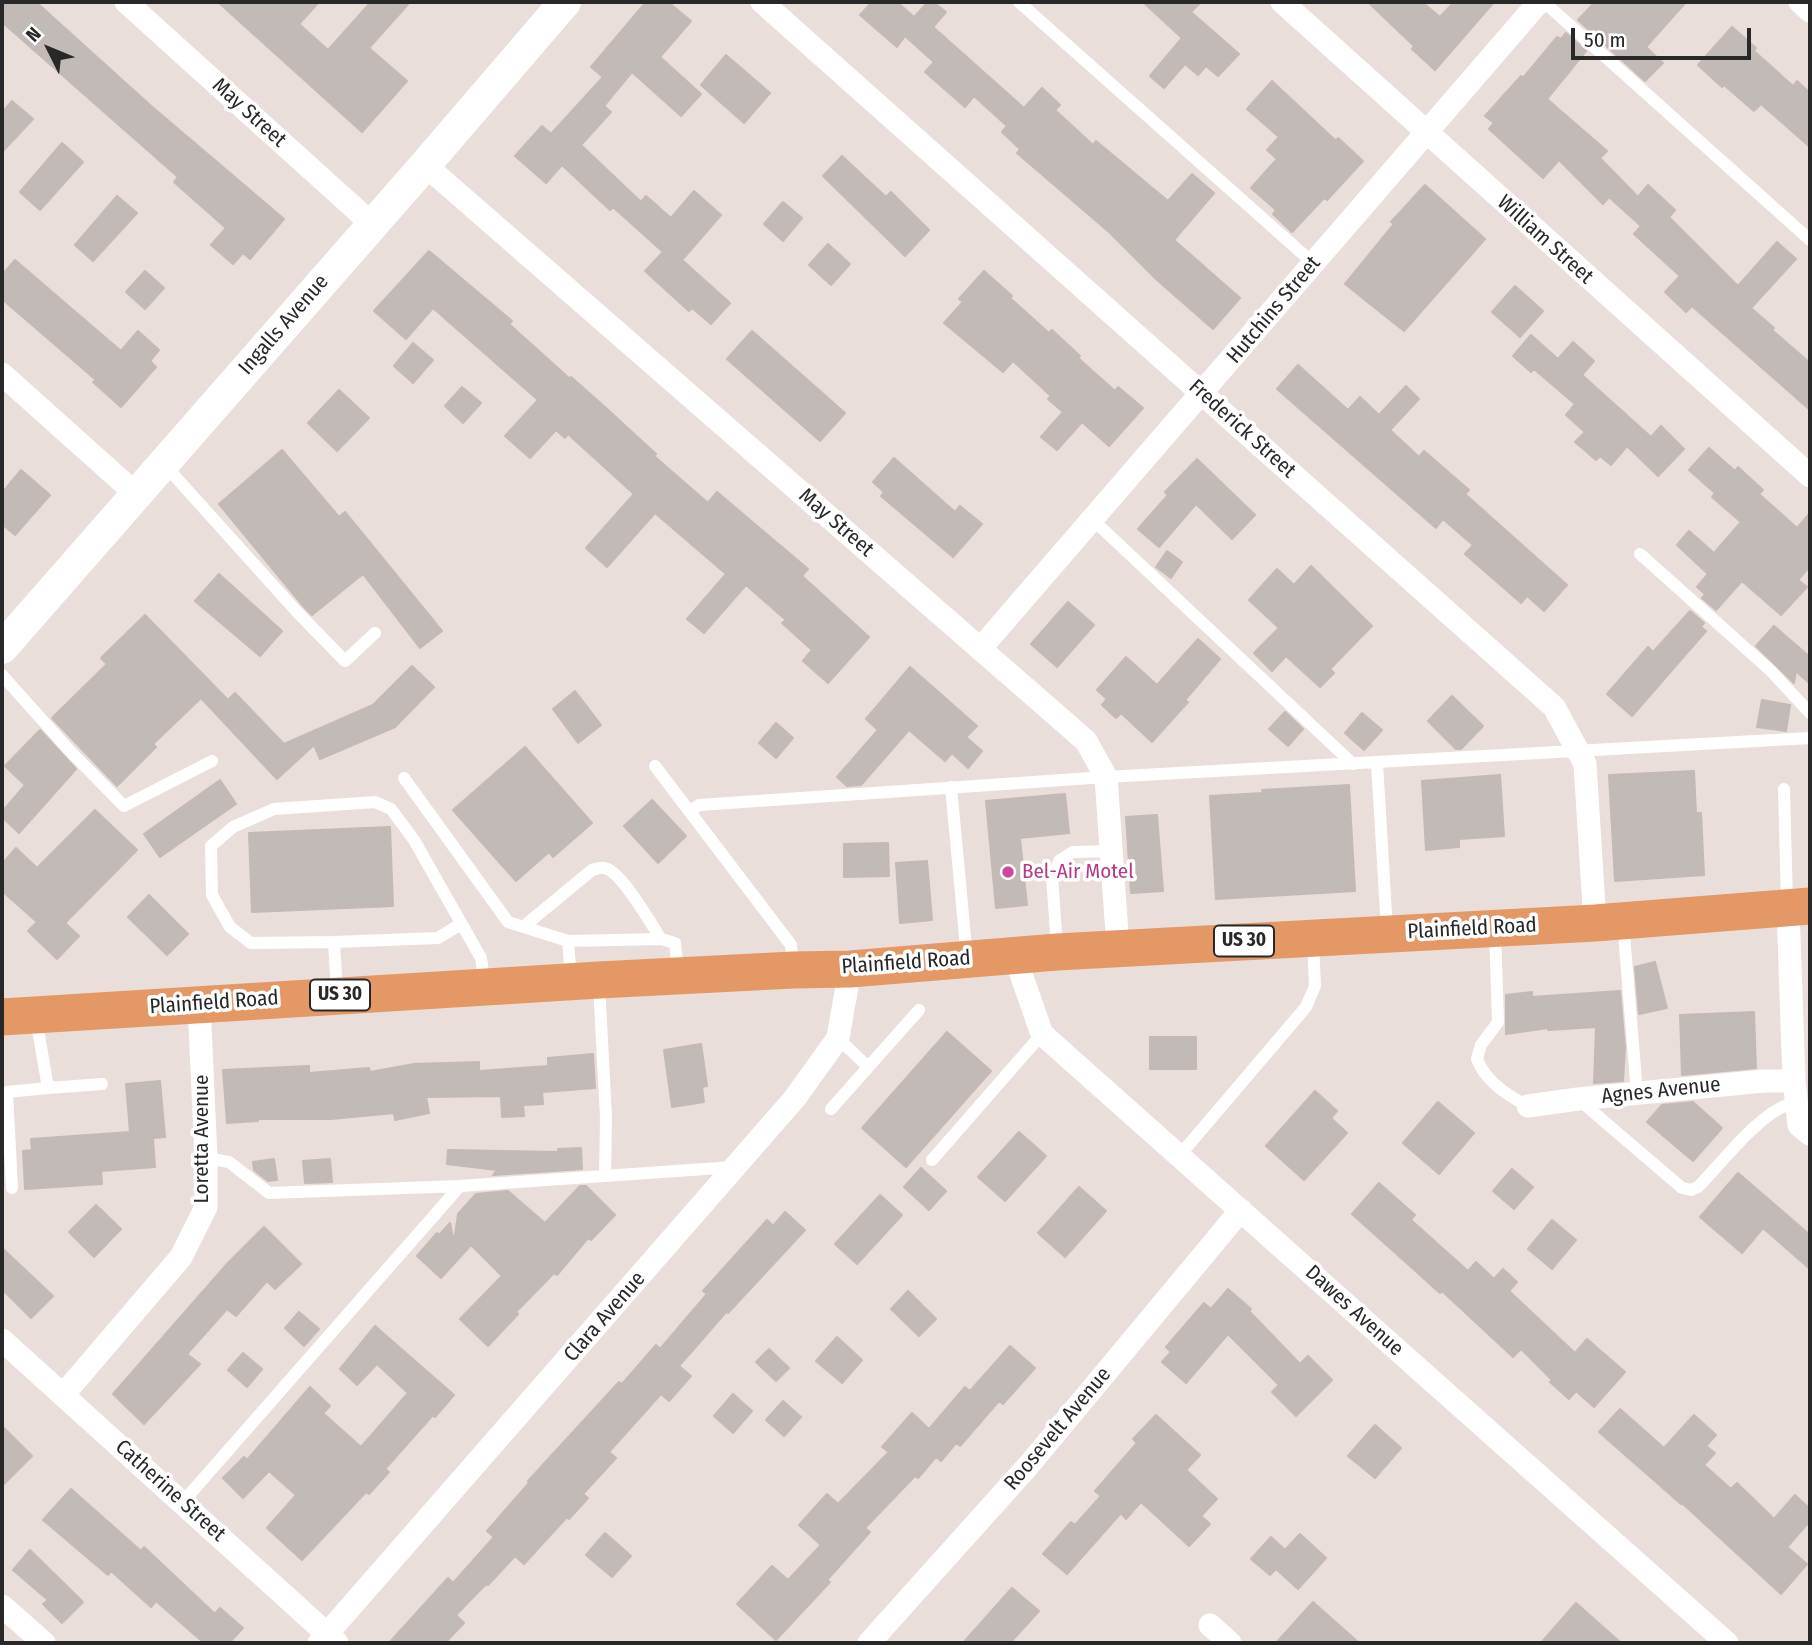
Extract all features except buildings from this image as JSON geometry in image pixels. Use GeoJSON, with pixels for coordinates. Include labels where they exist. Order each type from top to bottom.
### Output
{"type":"FeatureCollection","features":[{"type":"Feature","properties":{"kind":"main road","name":"Plainfield Road"},"geometry":{"type":"LineString","coordinates":[[19,1016],[585,981],[850,969],[1118,948],[1609,922],[1799,906]]}},
{"type":"Feature","properties":{"kind":"street","name":"May Street"},"geometry":{"type":"LineString","coordinates":[[126,2],[372,224]]}},
{"type":"Feature","properties":{"kind":"street","name":"Ingalls Avenue"},"geometry":{"type":"LineString","coordinates":[[2,648],[565,2]]}},
{"type":"Feature","properties":{"kind":"street","name":"Frederick Street"},"geometry":{"type":"LineString","coordinates":[[762,2],[1554,706],[1585,764],[1609,922]]}},
{"type":"Feature","properties":{"kind":"street","name":"William Street"},"geometry":{"type":"LineString","coordinates":[[1282,2],[1810,476]]}},
{"type":"Feature","properties":{"kind":"street","name":"Hutchins Street"},"geometry":{"type":"LineString","coordinates":[[980,649],[1542,2]]}},
{"type":"Feature","properties":{"kind":"street"},"geometry":{"type":"LineString","coordinates":[[1800,2],[1810,11]]}},
{"type":"Feature","properties":{"kind":"street","name":"May Street"},"geometry":{"type":"LineString","coordinates":[[425,165],[1086,741],[1106,777],[1118,948]]}},
{"type":"Feature","properties":{"kind":"street"},"geometry":{"type":"LineString","coordinates":[[2,374],[136,494]]}},
{"type":"Feature","properties":{"kind":"street"},"geometry":{"type":"LineString","coordinates":[[1799,906],[1799,1125],[1810,1135]]}},
{"type":"Feature","properties":{"kind":"street","name":"Dawes Avenue"},"geometry":{"type":"LineString","coordinates":[[1015,957],[1042,1034],[1727,1643]]}},
{"type":"Feature","properties":{"kind":"street","name":"Clara Avenue"},"geometry":{"type":"LineString","coordinates":[[328,1640],[796,1098],[838,1038],[850,969]]}},
{"type":"Feature","properties":{"kind":"street","name":"Loretta Avenue"},"geometry":{"type":"LineString","coordinates":[[63,1395],[181,1257],[206,1207],[199,1004]]}},
{"type":"Feature","properties":{"kind":"street","name":"Agnes Avenue"},"geometry":{"type":"LineString","coordinates":[[1528,1106],[1764,1080],[1799,1088]]}},
{"type":"Feature","properties":{"kind":"street","name":"Roosevelt Avenue"},"geometry":{"type":"LineString","coordinates":[[869,1643],[1028,1466],[1241,1210]]}},
{"type":"Feature","properties":{"kind":"street","name":"Catherine Street"},"geometry":{"type":"LineString","coordinates":[[2,1340],[328,1640]]}},
{"type":"Feature","properties":{"kind":"street"},"geometry":{"type":"LineString","coordinates":[[2,1606],[44,1643]]}},
{"type":"Feature","properties":{"kind":"street"},"geometry":{"type":"LineString","coordinates":[[1210,1625],[1230,1643]]}},
{"type":"Feature","properties":{"kind":"lane"},"geometry":{"type":"LineString","coordinates":[[1019,2],[1313,263]]}},
{"type":"Feature","properties":{"kind":"lane"},"geometry":{"type":"LineString","coordinates":[[1542,2],[1810,240]]}},
{"type":"Feature","properties":{"kind":"lane"},"geometry":{"type":"LineString","coordinates":[[163,463],[345,662],[376,633]]}},
{"type":"Feature","properties":{"kind":"lane"},"geometry":{"type":"LineString","coordinates":[[1091,519],[1353,764]]}},
{"type":"Feature","properties":{"kind":"lane"},"geometry":{"type":"LineString","coordinates":[[1640,554],[1770,670],[1810,712]]}},
{"type":"Feature","properties":{"kind":"lane"},"geometry":{"type":"LineString","coordinates":[[2,675],[124,806],[212,761]]}},
{"type":"Feature","properties":{"kind":"lane"},"geometry":{"type":"LineString","coordinates":[[690,811],[699,805],[951,787],[1810,738]]}},
{"type":"Feature","properties":{"kind":"lane"},"geometry":{"type":"LineString","coordinates":[[1377,763],[1387,934]]}},
{"type":"Feature","properties":{"kind":"lane"},"geometry":{"type":"LineString","coordinates":[[655,766],[791,945],[793,970]]}},
{"type":"Feature","properties":{"kind":"lane"},"geometry":{"type":"LineString","coordinates":[[404,778],[508,922],[568,941],[661,939],[675,943],[678,976]]}},
{"type":"Feature","properties":{"kind":"lane"},"geometry":{"type":"LineString","coordinates":[[951,787],[967,958]]}},
{"type":"Feature","properties":{"kind":"lane"},"geometry":{"type":"LineString","coordinates":[[1784,789],[1799,906]]}},
{"type":"Feature","properties":{"kind":"lane"},"geometry":{"type":"LineString","coordinates":[[461,924],[438,938],[251,943],[230,928],[212,895],[211,846],[233,827],[274,809],[375,802],[391,808],[414,840],[481,958],[485,987]]}},
{"type":"Feature","properties":{"kind":"lane"},"geometry":{"type":"LineString","coordinates":[[1057,952],[1052,877],[1060,860],[1073,852],[1111,851]]}},
{"type":"Feature","properties":{"kind":"lane"},"geometry":{"type":"LineString","coordinates":[[523,927],[592,870],[603,867],[612,871],[622,883],[661,939]]}},
{"type":"Feature","properties":{"kind":"lane"},"geometry":{"type":"LineString","coordinates":[[1609,922],[1637,1093]]}},
{"type":"Feature","properties":{"kind":"lane"},"geometry":{"type":"LineString","coordinates":[[1494,928],[1498,1022],[1481,1045],[1477,1059],[1487,1077],[1514,1099],[1528,1106]]}},
{"type":"Feature","properties":{"kind":"lane"},"geometry":{"type":"LineString","coordinates":[[1180,1155],[1306,1007],[1315,986],[1312,938]]}},
{"type":"Feature","properties":{"kind":"lane"},"geometry":{"type":"LineString","coordinates":[[568,941],[585,981],[606,1117],[605,1176]]}},
{"type":"Feature","properties":{"kind":"lane"},"geometry":{"type":"LineString","coordinates":[[334,942],[338,996]]}},
{"type":"Feature","properties":{"kind":"lane"},"geometry":{"type":"LineString","coordinates":[[831,1109],[919,1010]]}},
{"type":"Feature","properties":{"kind":"lane"},"geometry":{"type":"LineString","coordinates":[[19,1016],[48,1088]]}},
{"type":"Feature","properties":{"kind":"lane"},"geometry":{"type":"LineString","coordinates":[[932,1160],[1042,1034]]}},
{"type":"Feature","properties":{"kind":"lane"},"geometry":{"type":"LineString","coordinates":[[838,1038],[868,1067]]}},
{"type":"Feature","properties":{"kind":"lane"},"geometry":{"type":"LineString","coordinates":[[12,1188],[6,1092],[102,1084]]}},
{"type":"Feature","properties":{"kind":"lane"},"geometry":{"type":"LineString","coordinates":[[1578,1099],[1682,1188],[1691,1190],[1699,1187],[1769,1116],[1788,1103],[1799,1088]]}},
{"type":"Feature","properties":{"kind":"lane"},"geometry":{"type":"LineString","coordinates":[[206,1158],[229,1162],[270,1194],[460,1186],[735,1167]]}},
{"type":"Feature","properties":{"kind":"lane"},"geometry":{"type":"LineString","coordinates":[[182,1503],[460,1186]]}},
{"type":"Feature","properties":{"kind":"place","name":"Bel-Air Motel"},"geometry":{"type":"Point","coordinates":[1008,872]}}]}
